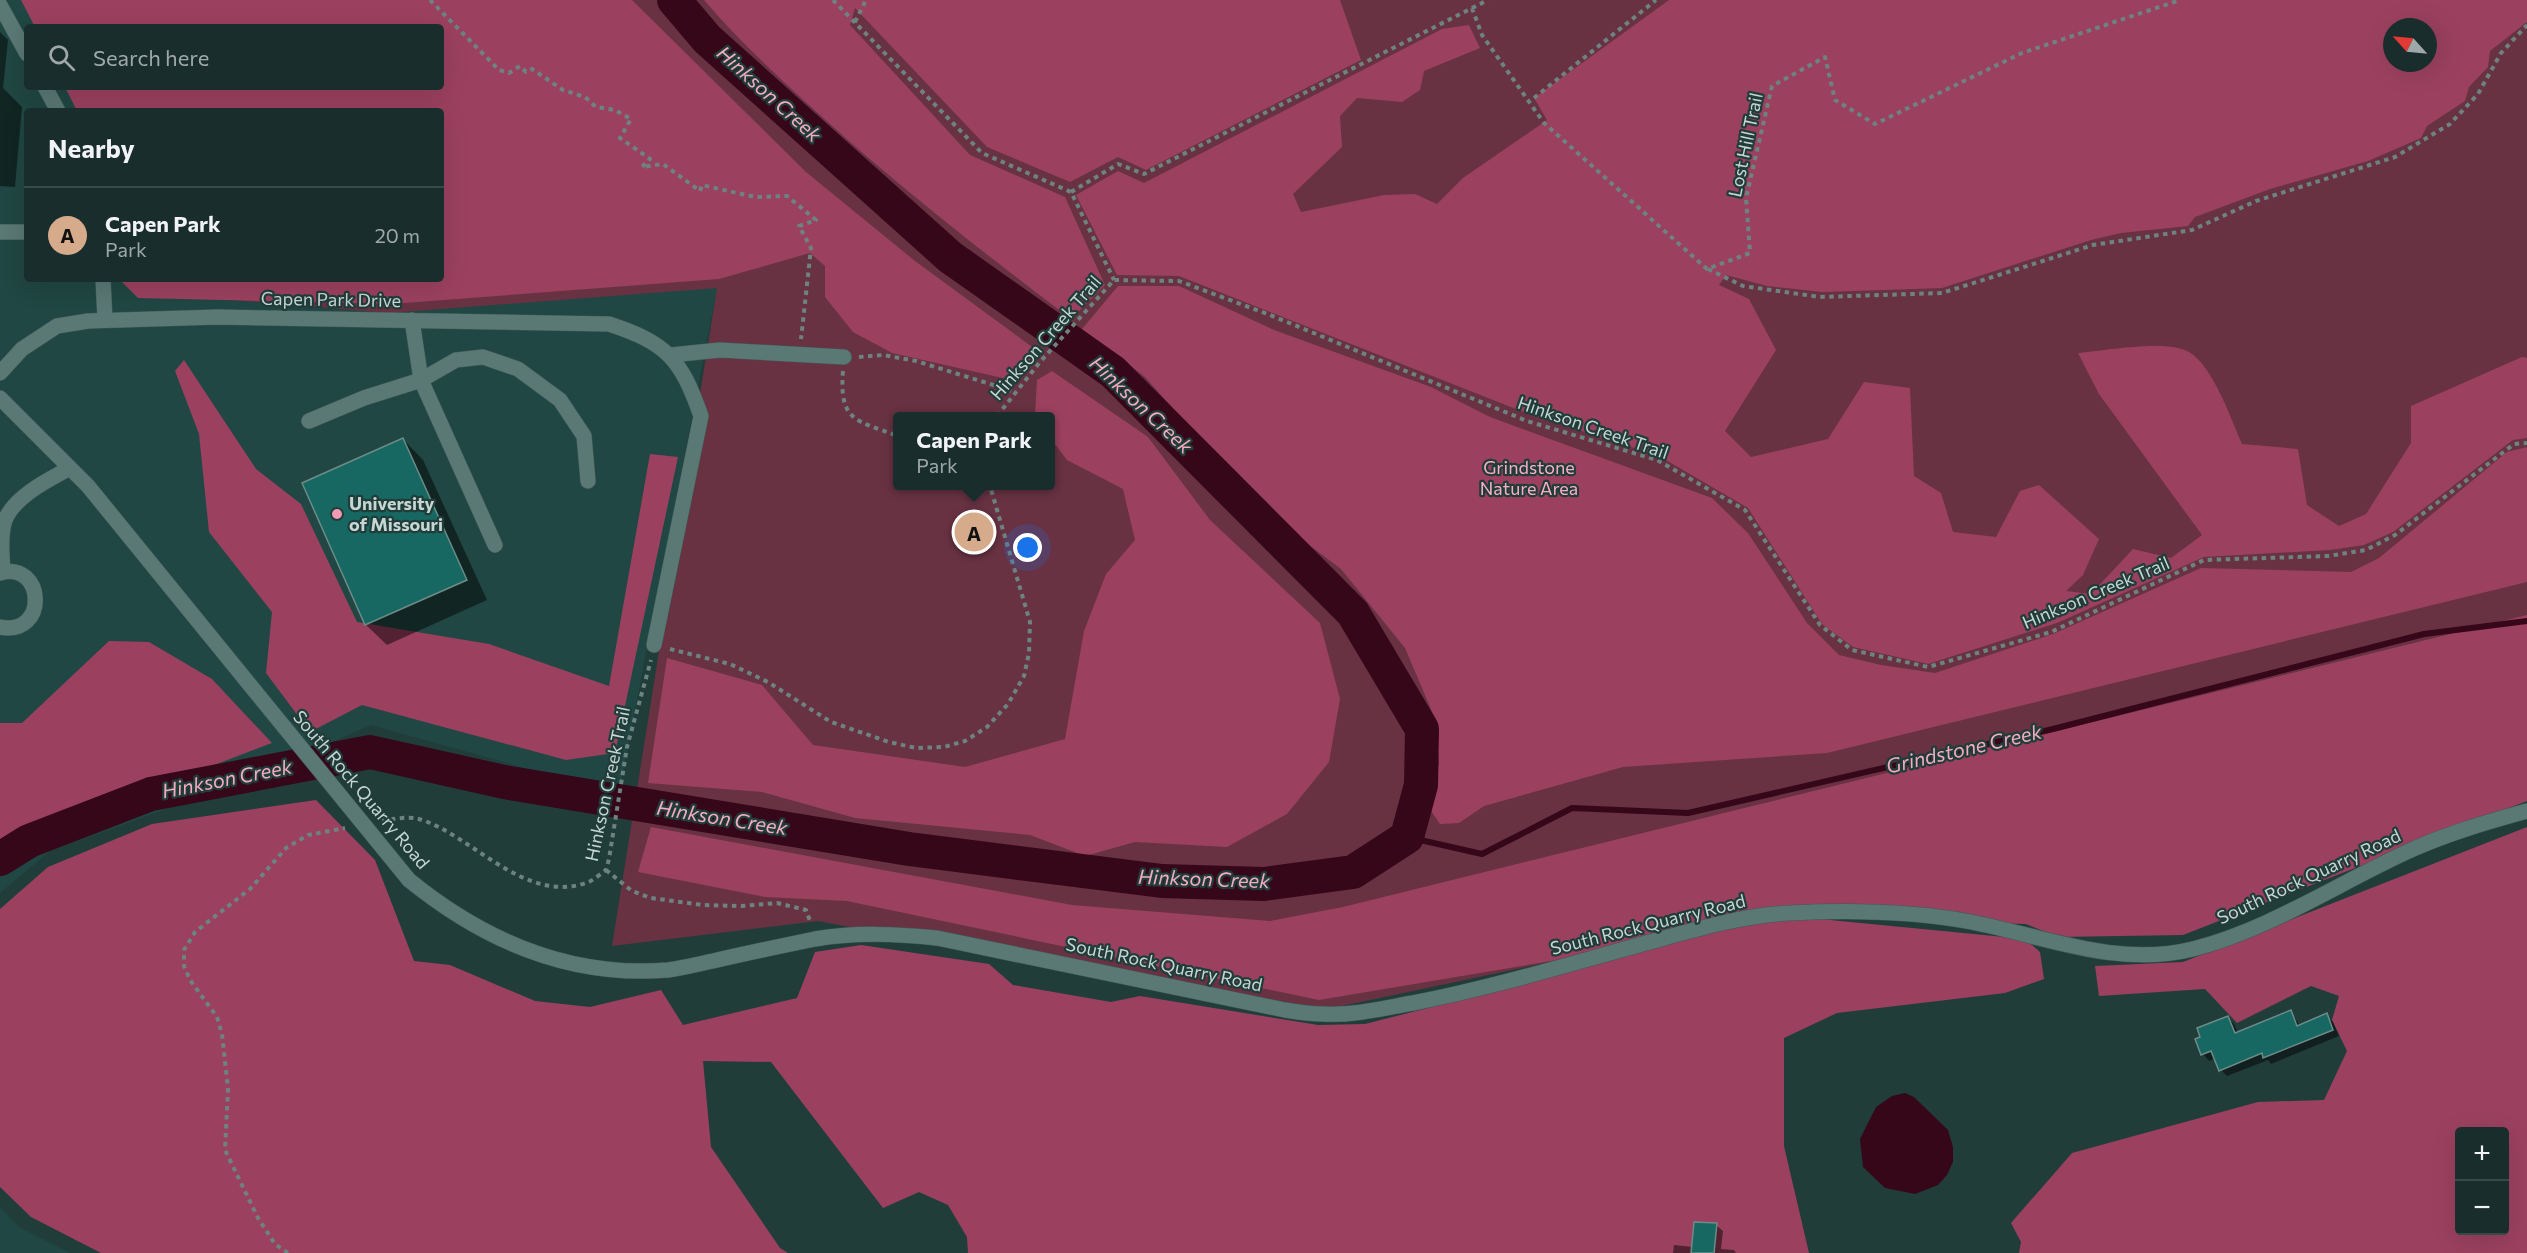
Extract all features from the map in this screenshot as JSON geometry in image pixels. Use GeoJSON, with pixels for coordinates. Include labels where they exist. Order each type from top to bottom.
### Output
{"type":"FeatureCollection","features":[{"type":"Feature","properties":{"kind":"street"},"geometry":{"type":"LineString","coordinates":[[0,5],[24,49]]}},
{"type":"Feature","properties":{"kind":"street"},"geometry":{"type":"LineString","coordinates":[[47,90],[56,108]]}},
{"type":"Feature","properties":{"kind":"street"},"geometry":{"type":"LineString","coordinates":[[0,231],[24,232]]}},
{"type":"Feature","properties":{"kind":"street"},"geometry":{"type":"LineString","coordinates":[[103,282],[105,320]]}},
{"type":"Feature","properties":{"kind":"street","name":"Capen Park Drive"},"geometry":{"type":"LineString","coordinates":[[0,373],[22,349],[57,326],[105,320],[218,317],[609,324],[641,334],[671,355]]}},
{"type":"Feature","properties":{"kind":"street"},"geometry":{"type":"LineString","coordinates":[[412,320],[421,380],[495,545]]}},
{"type":"Feature","properties":{"kind":"street"},"geometry":{"type":"LineString","coordinates":[[654,645],[700,416],[690,383],[671,355],[720,350],[844,357]]}},
{"type":"Feature","properties":{"kind":"street"},"geometry":{"type":"LineString","coordinates":[[309,421],[364,398],[421,380],[456,360],[483,357],[518,369],[560,400],[584,436],[588,481]]}},
{"type":"Feature","properties":{"kind":"street","name":"South Rock Quarry Road"},"geometry":{"type":"LineString","coordinates":[[0,398],[88,486],[409,880],[453,913],[497,937],[540,956],[576,965],[618,970],[669,970],[817,939],[867,933],[937,938],[1285,1010],[1326,1015],[1381,1009],[1450,996],[1692,930],[1785,913],[1875,912],[1970,922],[2106,953],[2150,954],[2190,950],[2232,937],[2295,909],[2409,851],[2465,828],[2527,811]]}},
{"type":"Feature","properties":{"kind":"street"},"geometry":{"type":"LineString","coordinates":[[0,627],[13,628],[23,624],[31,616],[36,606],[36,595],[32,584],[24,576],[14,572],[2,572],[1,542],[7,507],[70,468]]}},
{"type":"Feature","properties":{"kind":"path"},"geometry":{"type":"LineString","coordinates":[[429,0],[499,70],[509,73],[520,66],[526,72],[532,69],[563,90],[585,97],[596,107],[615,110],[631,119],[620,138],[650,159],[642,167],[663,164],[700,191],[702,185],[755,197],[787,195],[816,220],[799,226],[811,248],[800,355]]}},
{"type":"Feature","properties":{"kind":"path"},"geometry":{"type":"LineString","coordinates":[[832,0],[982,153],[1071,192],[1113,280]]}},
{"type":"Feature","properties":{"kind":"path"},"geometry":{"type":"LineString","coordinates":[[855,22],[866,0]]}},
{"type":"Feature","properties":{"kind":"path"},"geometry":{"type":"LineString","coordinates":[[1071,192],[1118,164],[1144,174],[1488,0]]}},
{"type":"Feature","properties":{"kind":"path"},"geometry":{"type":"LineString","coordinates":[[1534,98],[1656,0]]}},
{"type":"Feature","properties":{"kind":"path","name":"Lost Hill Trail"},"geometry":{"type":"LineString","coordinates":[[1707,269],[1750,253],[1746,198],[1772,86],[1825,57],[1835,100],[1875,124],[2022,53],[2180,0]]}},
{"type":"Feature","properties":{"kind":"path"},"geometry":{"type":"LineString","coordinates":[[1472,8],[1482,35],[1544,123],[1707,269],[1743,286],[1820,297],[1942,293],[2093,244],[2192,230],[2256,201],[2395,157],[2450,124],[2478,94],[2501,53],[2527,25]]}},
{"type":"Feature","properties":{"kind":"path","name":"Hinkson Creek Trail"},"geometry":{"type":"LineString","coordinates":[[1001,412],[1040,362],[1087,312],[1113,280],[1179,281],[1270,315],[1527,421],[1657,460],[1745,510],[1820,625],[1844,644],[1852,650],[1928,667],[2051,632],[2204,560],[2328,556],[2366,550],[2395,535],[2514,444],[2527,443]]}},
{"type":"Feature","properties":{"kind":"path"},"geometry":{"type":"LineString","coordinates":[[893,434],[855,420],[844,409],[841,392],[844,357],[883,355],[905,359],[1016,392]]}},
{"type":"Feature","properties":{"kind":"path"},"geometry":{"type":"LineString","coordinates":[[654,645],[730,664],[768,682],[831,722],[889,742],[916,748],[945,747],[965,741],[987,727],[1008,704],[1024,676],[1029,653],[1030,622],[991,490]]}},
{"type":"Feature","properties":{"kind":"path","name":"Hinkson Creek Trail"},"geometry":{"type":"LineString","coordinates":[[373,823],[394,818],[417,818],[438,828],[510,872],[539,884],[564,886],[587,883],[606,870],[627,747],[634,715],[647,680],[654,645]]}},
{"type":"Feature","properties":{"kind":"path"},"geometry":{"type":"LineString","coordinates":[[288,1253],[275,1244],[258,1218],[225,1150],[228,1089],[222,1034],[218,1017],[190,980],[184,966],[184,950],[195,932],[250,889],[286,848],[308,835],[351,827]]}},
{"type":"Feature","properties":{"kind":"path"},"geometry":{"type":"LineString","coordinates":[[606,870],[632,891],[651,898],[703,905],[741,906],[777,903],[806,910],[817,939]]}},
{"type":"Feature","properties":{"kind":"shaded area","name":"University of Missouri"},"geometry":{"type":"Polygon","coordinates":[[[0,0],[41,0],[49,24],[24,24],[24,90],[72,90],[78,108],[24,108],[24,282],[718,284],[620,787],[575,782],[371,725],[235,784],[50,851],[0,893],[0,0]]]}},
{"type":"Feature","properties":{"kind":"shaded area"},"geometry":{"type":"Polygon","coordinates":[[[1905,1093],[1914,1097],[1948,1130],[1953,1147],[1953,1162],[1947,1175],[1938,1185],[1915,1194],[1885,1188],[1863,1167],[1860,1139],[1876,1107],[1892,1096],[1905,1093]]]}},
{"type":"Feature","properties":{"kind":"shaded area"},"geometry":{"type":"Polygon","coordinates":[[[0,1207],[19,1227],[70,1253],[0,1253],[0,1207]]]}},
{"type":"Feature","properties":{"kind":"green space"},"geometry":{"type":"Polygon","coordinates":[[[21,0],[632,0],[806,172],[915,261],[1039,352],[1016,381],[892,353],[853,332],[825,297],[825,266],[810,253],[719,279],[391,304],[138,298],[122,282],[444,282],[444,108],[76,108],[66,90],[444,90],[444,24],[33,24],[21,0]]]}},
{"type":"Feature","properties":{"kind":"green space","name":"Grindstone Nature Area"},"geometry":{"type":"Polygon","coordinates":[[[40,0],[2527,0],[2527,799],[2181,929],[1772,915],[1309,1013],[818,921],[612,946],[717,288],[388,313],[138,292],[371,282],[444,282],[444,108],[441,108],[441,90],[444,90],[444,24],[396,24],[40,0]]]}},
{"type":"Feature","properties":{"kind":"green space"},"geometry":{"type":"Polygon","coordinates":[[[704,0],[1340,0],[1361,60],[1146,170],[1118,157],[1070,182],[987,147],[855,8],[850,25],[970,155],[1065,197],[1105,285],[1071,319],[938,216],[873,162],[756,55],[704,0]]]}},
{"type":"Feature","properties":{"kind":"green space"},"geometry":{"type":"Polygon","coordinates":[[[1669,0],[2527,0],[2527,22],[2490,51],[2488,67],[2469,87],[2465,101],[2427,126],[2421,138],[2368,161],[2270,189],[2195,217],[2188,226],[2121,233],[2091,240],[1942,288],[1823,292],[1767,286],[1726,275],[1719,285],[1749,299],[1776,350],[1725,431],[1751,457],[1828,439],[1864,382],[1910,388],[1914,476],[1941,493],[1953,532],[1996,537],[2020,491],[2039,485],[2099,539],[2083,575],[2066,591],[2091,594],[2133,549],[2171,558],[2202,535],[2099,394],[2078,353],[2151,346],[2179,348],[2189,352],[2198,359],[2213,381],[2242,444],[2298,449],[2307,505],[2339,526],[2366,514],[2411,443],[2411,406],[2522,357],[2527,358],[2527,438],[2513,440],[2393,532],[2364,545],[2330,550],[2204,557],[2057,623],[1928,664],[1853,647],[1822,624],[1748,508],[1659,456],[1526,413],[1179,276],[1117,275],[1076,195],[1118,171],[1144,183],[1442,29],[1469,25],[1480,48],[1424,71],[1420,90],[1402,102],[1357,98],[1340,116],[1342,147],[1293,194],[1301,212],[1384,195],[1415,194],[1437,204],[1463,178],[1547,120],[1534,98],[1669,0]]]}},
{"type":"Feature","properties":{"kind":"green space"},"geometry":{"type":"Polygon","coordinates":[[[1118,286],[1179,286],[1274,330],[1431,387],[1490,417],[1712,498],[1748,533],[1807,623],[1839,655],[1881,665],[1935,673],[2053,634],[2201,568],[2351,572],[2379,558],[2507,452],[2527,447],[2527,582],[1827,753],[1623,767],[1484,806],[1459,823],[1440,824],[1427,805],[1439,764],[1436,721],[1405,648],[1341,569],[1264,511],[1145,377],[1082,329],[1118,286]]]}},
{"type":"Feature","properties":{"kind":"green space"},"geometry":{"type":"Polygon","coordinates":[[[184,360],[256,469],[301,504],[357,622],[489,644],[609,686],[650,454],[678,457],[615,753],[566,760],[362,705],[310,732],[266,673],[272,612],[209,532],[199,434],[175,371],[184,360]]]}},
{"type":"Feature","properties":{"kind":"green space"},"geometry":{"type":"Polygon","coordinates":[[[1052,371],[1148,437],[1210,520],[1320,623],[1340,699],[1329,762],[1287,814],[1227,847],[1135,842],[1085,856],[1030,835],[855,818],[762,792],[648,783],[667,658],[762,685],[813,745],[965,767],[1065,739],[1084,631],[1106,574],[1135,540],[1123,489],[1067,460],[1055,444],[1055,412],[1035,412],[1037,380],[1052,371]]]}},
{"type":"Feature","properties":{"kind":"green space"},"geometry":{"type":"Polygon","coordinates":[[[2527,615],[2527,801],[2183,935],[2058,937],[2026,924],[1799,917],[2025,939],[2040,952],[2044,979],[2005,993],[1837,1013],[1784,1038],[1784,1146],[1809,1253],[968,1253],[967,1237],[948,1205],[919,1192],[883,1208],[771,1062],[703,1061],[711,1147],[780,1248],[788,1253],[101,1253],[31,1217],[0,1187],[0,909],[48,867],[152,824],[316,800],[375,860],[414,961],[450,965],[535,1001],[590,1007],[661,990],[683,1025],[797,998],[815,952],[861,945],[989,964],[1013,985],[1111,1002],[1140,996],[1318,1025],[1365,1024],[1518,985],[1575,957],[1319,1000],[847,901],[765,897],[638,872],[651,827],[1072,905],[1270,921],[1343,907],[2527,615]]]}},
{"type":"Feature","properties":{"kind":"green space"},"geometry":{"type":"Polygon","coordinates":[[[109,641],[149,642],[212,679],[272,743],[180,778],[146,779],[21,827],[0,840],[0,723],[22,723],[109,641]]]}},
{"type":"Feature","properties":{"kind":"green space"},"geometry":{"type":"Polygon","coordinates":[[[2527,827],[2527,1253],[2019,1253],[2021,1242],[2011,1223],[2072,1153],[2258,1102],[2324,1100],[2347,1051],[2332,1020],[2339,996],[2311,986],[2237,1023],[2205,989],[2099,996],[2095,966],[2183,962],[2527,827]]]}},
{"type":"Feature","properties":{"kind":"building"},"geometry":{"type":"Polygon","coordinates":[[[403,438],[467,580],[365,625],[302,483],[403,438]]]}},
{"type":"Feature","properties":{"kind":"building"},"geometry":{"type":"Polygon","coordinates":[[[2291,1010],[2297,1026],[2327,1013],[2333,1030],[2263,1058],[2262,1053],[2219,1071],[2211,1051],[2201,1055],[2195,1039],[2200,1037],[2197,1028],[2228,1016],[2235,1033],[2291,1010]]]}},
{"type":"Feature","properties":{"kind":"building"},"geometry":{"type":"Polygon","coordinates":[[[1694,1222],[1717,1223],[1714,1253],[1691,1253],[1694,1222]]]}},
{"type":"Feature","properties":{"kind":"waterway","name":"Hinkson Creek"},"geometry":{"type":"LineString","coordinates":[[0,859],[29,841],[151,794],[370,752],[504,782],[909,849],[1162,881],[1264,884],[1353,872],[1407,837],[1421,785],[1422,729],[1353,613],[1113,372],[950,257],[707,39],[674,0]]}},
{"type":"Feature","properties":{"kind":"waterway","name":"Grindstone Creek"},"geometry":{"type":"LineString","coordinates":[[1407,837],[1482,854],[1572,808],[1688,813],[2053,729],[2424,634],[2527,621]]}},
{"type":"Feature","properties":{"kind":"place","name":"University of Missouri"},"geometry":{"type":"Point","coordinates":[337,514]}},
{"type":"Feature","properties":{"kind":"place","name":"Capen Park"},"geometry":{"type":"Point","coordinates":[974,532]}}]}
